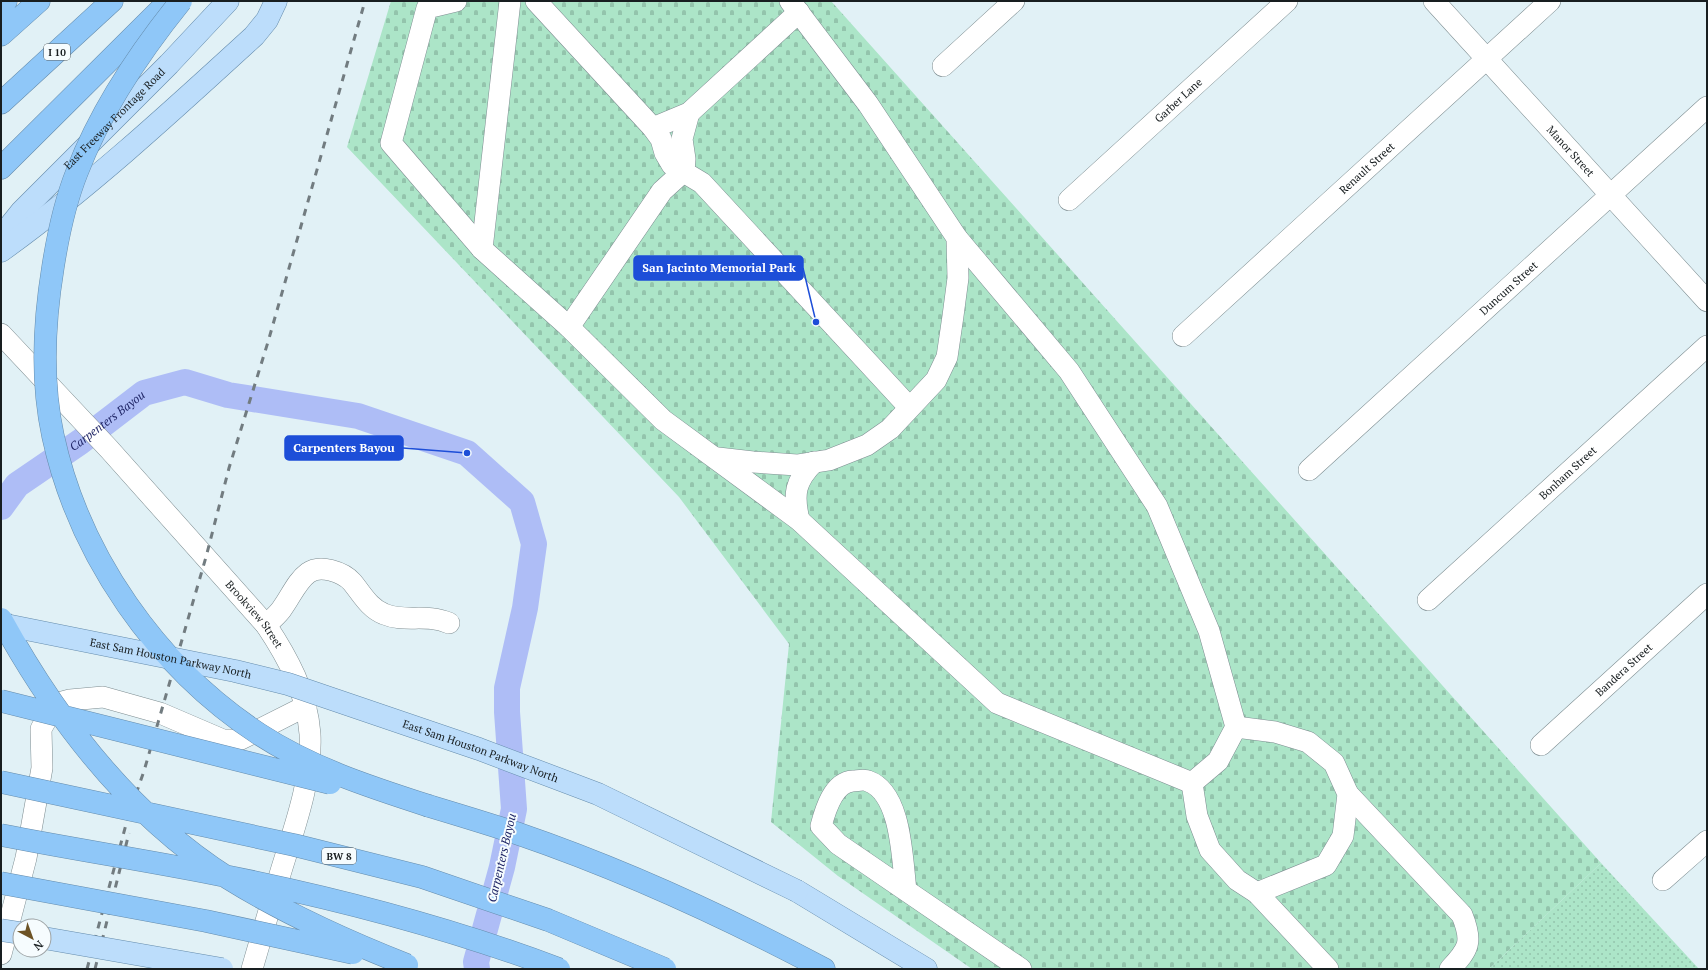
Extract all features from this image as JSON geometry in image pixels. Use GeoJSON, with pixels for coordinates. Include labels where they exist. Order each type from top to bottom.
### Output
{"type":"FeatureCollection","features":[{"type":"Feature","properties":{"kind":"highway"},"geometry":{"type":"LineString","coordinates":[[1,10],[6,1]]}},
{"type":"Feature","properties":{"kind":"highway"},"geometry":{"type":"LineString","coordinates":[[1,36],[39,1]]}},
{"type":"Feature","properties":{"kind":"highway","name":"I 10"},"geometry":{"type":"LineString","coordinates":[[1,103],[112,1]]}},
{"type":"Feature","properties":{"kind":"highway"},"geometry":{"type":"LineString","coordinates":[[1,168],[169,1]]}},
{"type":"Feature","properties":{"kind":"highway"},"geometry":{"type":"LineString","coordinates":[[181,1],[151,38],[122,81],[96,128],[76,173],[59,232],[49,293],[46,347],[47,394],[53,435],[69,490],[89,540],[115,587],[154,639],[202,691],[244,724],[298,757],[336,774],[429,806],[518,834],[633,878],[738,924],[824,969]]}},
{"type":"Feature","properties":{"kind":"highway"},"geometry":{"type":"LineString","coordinates":[[1,619],[46,695],[80,742],[125,794],[159,825],[208,864],[258,895],[315,925],[414,967]]}},
{"type":"Feature","properties":{"kind":"highway"},"geometry":{"type":"LineString","coordinates":[[1,702],[429,806]]}},
{"type":"Feature","properties":{"kind":"highway","name":"BW 8"},"geometry":{"type":"LineString","coordinates":[[1,782],[294,845],[422,877],[548,920],[665,969]]}},
{"type":"Feature","properties":{"kind":"highway"},"geometry":{"type":"LineString","coordinates":[[1,835],[106,856],[215,874],[329,899],[470,938],[559,969]]}},
{"type":"Feature","properties":{"kind":"highway"},"geometry":{"type":"LineString","coordinates":[[1,883],[206,921],[414,967]]}},
{"type":"Feature","properties":{"kind":"main road","name":"East Freeway Frontage Road"},"geometry":{"type":"LineString","coordinates":[[1,237],[21,212],[169,64],[228,1]]}},
{"type":"Feature","properties":{"kind":"main road"},"geometry":{"type":"LineString","coordinates":[[1,251],[42,221],[125,154],[254,36],[267,20],[276,1]]}},
{"type":"Feature","properties":{"kind":"main road","name":"East Sam Houston Parkway North"},"geometry":{"type":"LineString","coordinates":[[1,624],[235,671],[296,687],[479,749],[598,794],[797,892],[926,969]]}},
{"type":"Feature","properties":{"kind":"main road"},"geometry":{"type":"LineString","coordinates":[[1,930],[12,932]]}},
{"type":"Feature","properties":{"kind":"main road"},"geometry":{"type":"LineString","coordinates":[[52,939],[222,969]]}},
{"type":"Feature","properties":{"kind":"street"},"geometry":{"type":"LineString","coordinates":[[456,1],[428,5],[391,143],[482,250],[569,327],[663,420],[716,457],[799,520],[997,703],[1192,783]]}},
{"type":"Feature","properties":{"kind":"street"},"geometry":{"type":"LineString","coordinates":[[482,250],[510,1]]}},
{"type":"Feature","properties":{"kind":"street"},"geometry":{"type":"LineString","coordinates":[[536,1],[654,128],[662,139],[665,154],[672,165],[702,183],[909,407]]}},
{"type":"Feature","properties":{"kind":"street"},"geometry":{"type":"LineString","coordinates":[[942,66],[1014,1]]}},
{"type":"Feature","properties":{"kind":"street","name":"Garber Lane"},"geometry":{"type":"LineString","coordinates":[[1069,200],[1287,1]]}},
{"type":"Feature","properties":{"kind":"street","name":"Manor Street"},"geometry":{"type":"LineString","coordinates":[[1434,1],[1707,301]]}},
{"type":"Feature","properties":{"kind":"street","name":"Renault Street"},"geometry":{"type":"LineString","coordinates":[[1183,336],[1550,1]]}},
{"type":"Feature","properties":{"kind":"street"},"geometry":{"type":"LineString","coordinates":[[654,128],[689,113],[795,7],[868,104],[957,238],[1069,372],[1157,506],[1209,631],[1236,727],[1218,761],[1192,783]]}},
{"type":"Feature","properties":{"kind":"street","name":"Duncum Street"},"geometry":{"type":"LineString","coordinates":[[1309,470],[1707,107]]}},
{"type":"Feature","properties":{"kind":"street"},"geometry":{"type":"LineString","coordinates":[[569,327],[662,191],[684,171],[685,159],[682,139],[689,113]]}},
{"type":"Feature","properties":{"kind":"street"},"geometry":{"type":"LineString","coordinates":[[716,457],[753,462],[797,465],[829,460],[867,445],[890,429],[909,407],[936,380],[946,356],[958,278],[957,238]]}},
{"type":"Feature","properties":{"kind":"street","name":"Brookview Street"},"geometry":{"type":"LineString","coordinates":[[1,334],[109,449],[266,625],[284,651],[300,686],[306,706],[310,734],[308,772],[297,818],[252,969]]}},
{"type":"Feature","properties":{"kind":"street","name":"Bonham Street"},"geometry":{"type":"LineString","coordinates":[[1428,600],[1707,346]]}},
{"type":"Feature","properties":{"kind":"street"},"geometry":{"type":"LineString","coordinates":[[799,520],[795,504],[797,488],[803,473],[814,462]]}},
{"type":"Feature","properties":{"kind":"street"},"geometry":{"type":"LineString","coordinates":[[266,625],[282,609],[301,580],[309,572],[318,569],[339,573],[346,576],[368,604],[385,615],[401,618],[435,618],[449,623]]}},
{"type":"Feature","properties":{"kind":"street","name":"Bandera Street"},"geometry":{"type":"LineString","coordinates":[[1541,746],[1707,594]]}},
{"type":"Feature","properties":{"kind":"street"},"geometry":{"type":"LineString","coordinates":[[1,954],[26,858],[41,775],[43,741],[41,729],[55,704],[70,700],[103,697],[133,704],[164,715],[223,740],[239,740],[306,706]]}},
{"type":"Feature","properties":{"kind":"street"},"geometry":{"type":"LineString","coordinates":[[1236,727],[1275,732],[1308,742],[1334,763],[1348,794],[1462,915],[1469,932],[1468,947],[1450,969]]}},
{"type":"Feature","properties":{"kind":"street"},"geometry":{"type":"LineString","coordinates":[[906,890],[900,836],[892,807],[883,791],[867,780],[848,781],[832,795],[821,826],[838,844],[1021,969]]}},
{"type":"Feature","properties":{"kind":"street"},"geometry":{"type":"LineString","coordinates":[[1192,783],[1197,816],[1210,850],[1237,880],[1257,893],[1328,969]]}},
{"type":"Feature","properties":{"kind":"street"},"geometry":{"type":"LineString","coordinates":[[1257,893],[1326,865],[1343,836],[1348,794]]}},
{"type":"Feature","properties":{"kind":"street"},"geometry":{"type":"LineString","coordinates":[[1663,880],[1707,841]]}},
{"type":"Feature","properties":{"kind":"green space"},"geometry":{"type":"Polygon","coordinates":[[[391,1],[831,1],[1601,863],[1489,969],[972,969],[838,876],[771,822],[789,644],[679,497],[347,147],[391,1]]]}},
{"type":"Feature","properties":{"kind":"green space"},"geometry":{"type":"Polygon","coordinates":[[[1601,863],[1699,969],[1489,969],[1601,863]]]}},
{"type":"Feature","properties":{"kind":"waterway","name":"Carpenters Bayou"},"geometry":{"type":"LineString","coordinates":[[1,507],[17,485],[80,442],[144,393],[185,382],[228,395],[358,416],[467,453],[522,502],[534,544],[525,608],[507,688],[507,712],[514,809],[502,867],[476,962],[477,969]]}},
{"type":"Feature","properties":{"kind":"railway"},"geometry":{"type":"LineString","coordinates":[[87,969],[128,817],[144,771],[206,557],[229,468],[268,342],[365,1]]}},
{"type":"Feature","properties":{"kind":"railway"},"geometry":{"type":"LineString","coordinates":[[95,969],[129,833]]}},
{"type":"Feature","properties":{"kind":"place","name":"San Jacinto Memorial Park"},"geometry":{"type":"Point","coordinates":[816,322]}},
{"type":"Feature","properties":{"kind":"place","name":"Carpenters Bayou"},"geometry":{"type":"Point","coordinates":[467,453]}}]}
